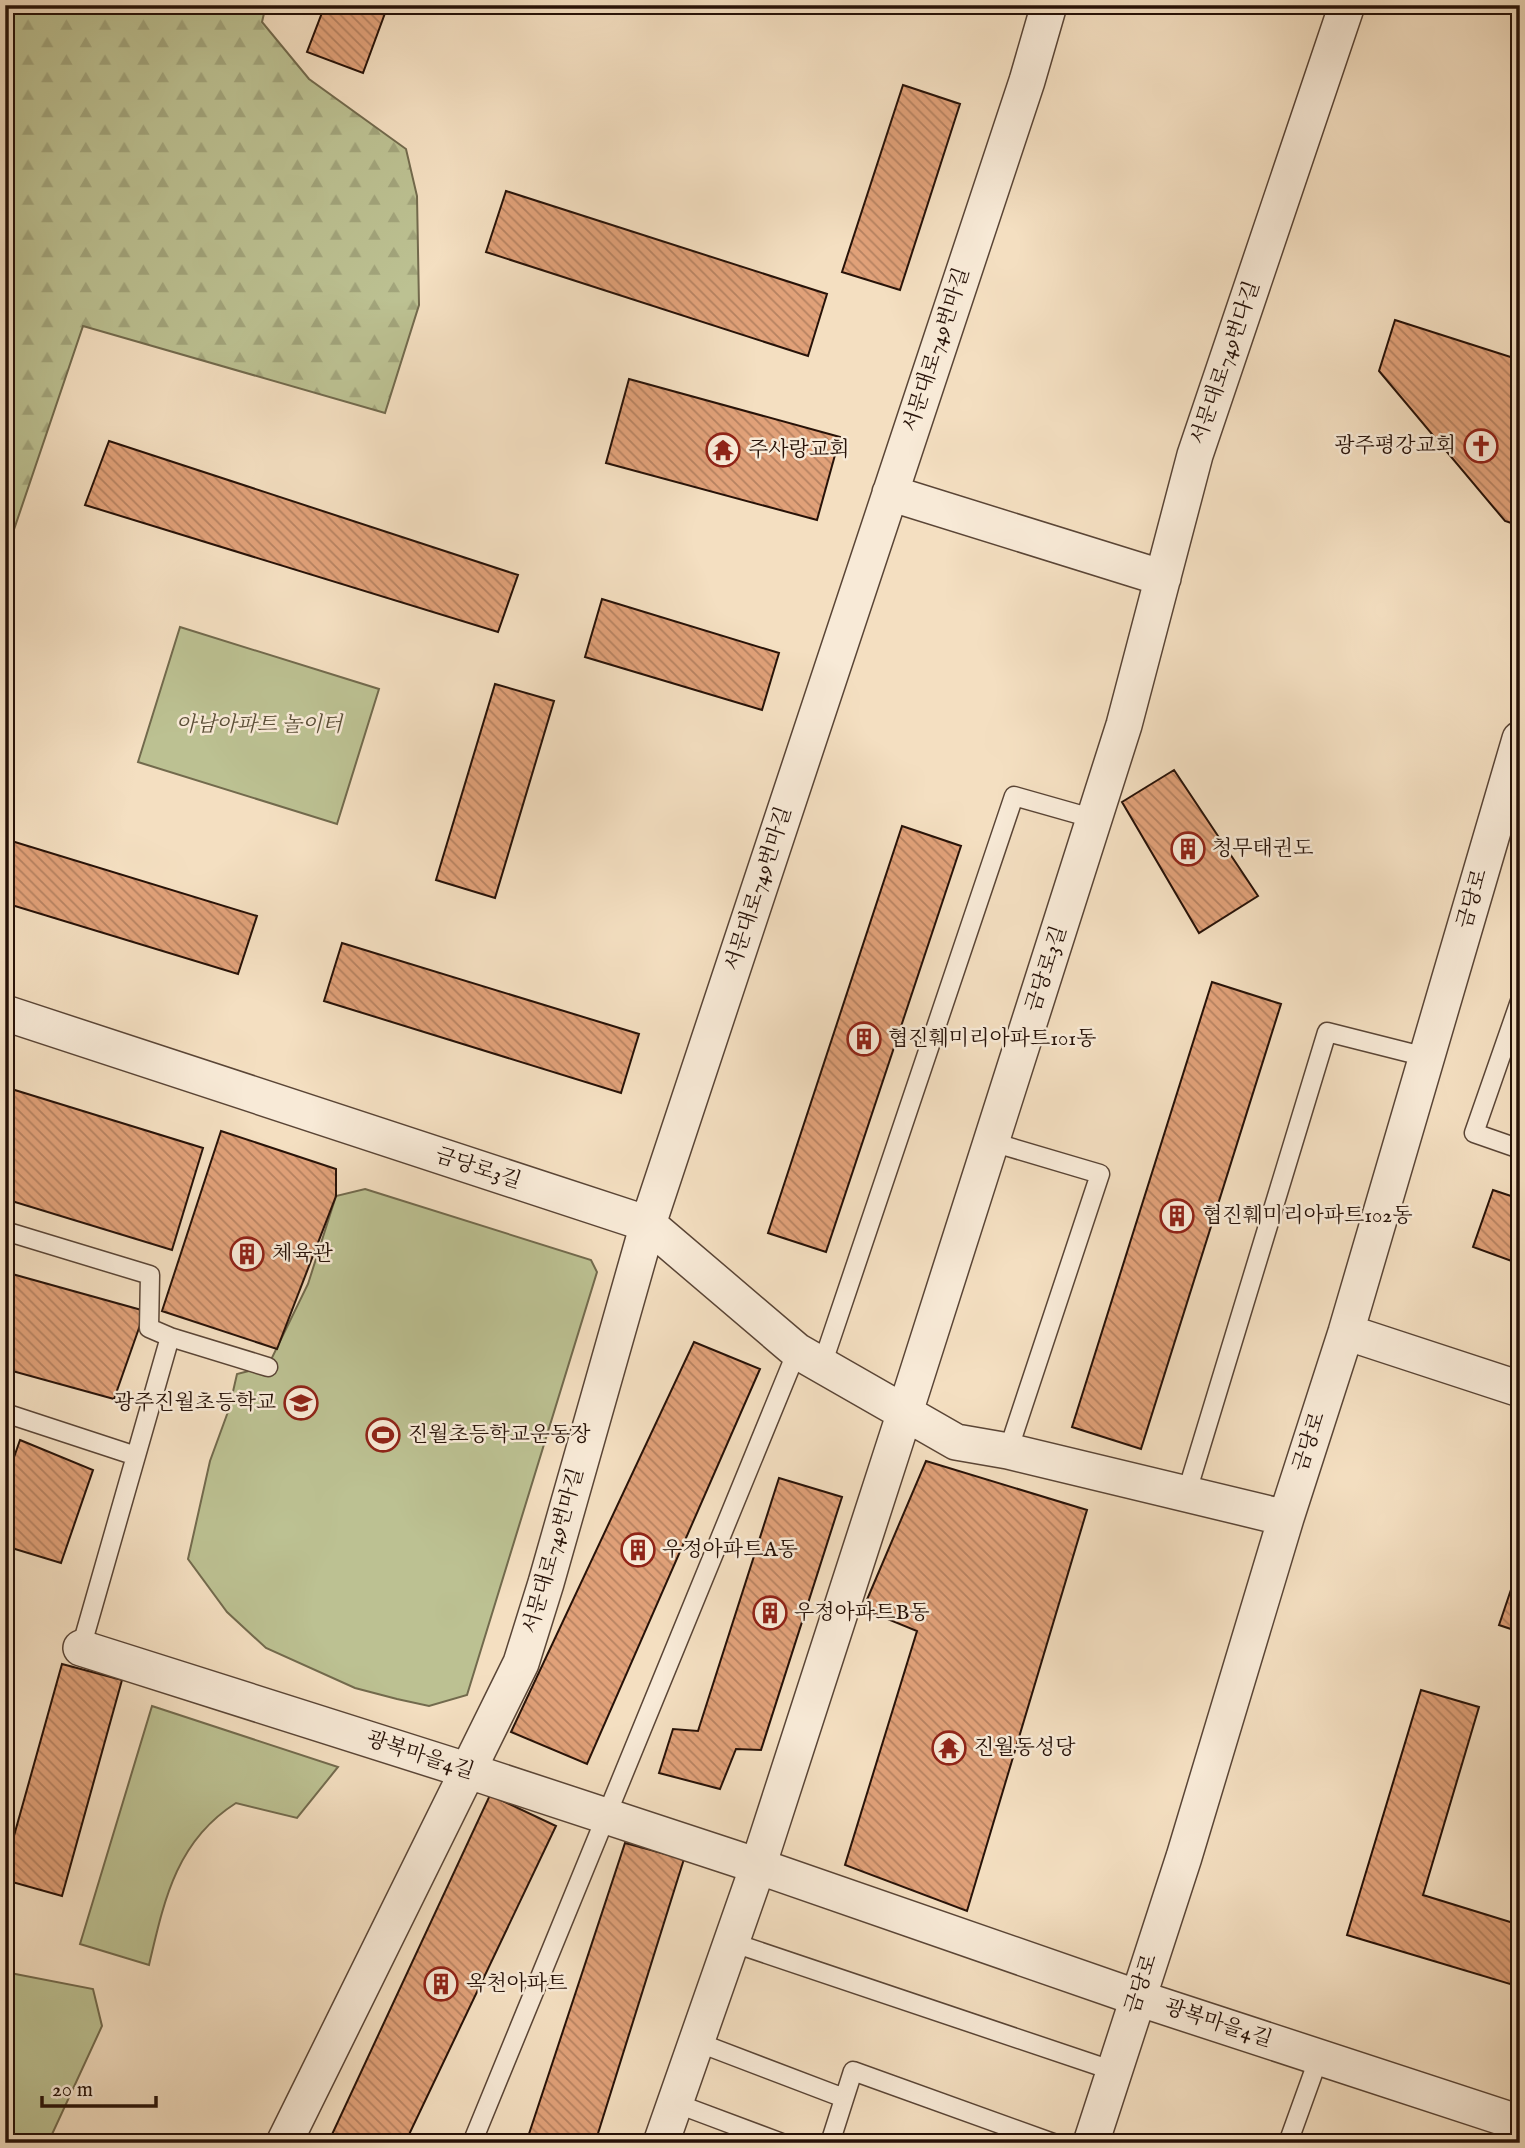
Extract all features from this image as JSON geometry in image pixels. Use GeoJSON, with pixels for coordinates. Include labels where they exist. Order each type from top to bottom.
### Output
{"type":"FeatureCollection","features":[{"type":"Feature","properties":{"kind":"street","name":"서문대로749번마길"},"geometry":{"type":"LineString","coordinates":[[284,2143],[521,1662],[648,1224],[1027,81],[1049,5]]}},
{"type":"Feature","properties":{"kind":"street","name":"서문대로749번다길"},"geometry":{"type":"LineString","coordinates":[[1124,725],[1195,455],[1347,5]]}},
{"type":"Feature","properties":{"kind":"street"},"geometry":{"type":"LineString","coordinates":[[890,493],[1163,578]]}},
{"type":"Feature","properties":{"kind":"street","name":"금당로3길"},"geometry":{"type":"LineString","coordinates":[[905,1412],[1124,725]]}},
{"type":"Feature","properties":{"kind":"street","name":"금당로"},"geometry":{"type":"LineString","coordinates":[[1091,2143],[1184,1857],[1286,1518],[1346,1332],[1520,739]]}},
{"type":"Feature","properties":{"kind":"street","name":"금당로3길"},"geometry":{"type":"LineString","coordinates":[[5,1013],[648,1224],[809,1358],[957,1442],[1008,1451],[1286,1518]]}},
{"type":"Feature","properties":{"kind":"street"},"geometry":{"type":"LineString","coordinates":[[1346,1332],[1520,1390]]}},
{"type":"Feature","properties":{"kind":"street"},"geometry":{"type":"LineString","coordinates":[[661,2143],[758,1866],[905,1412]]}},
{"type":"Feature","properties":{"kind":"street","name":"광복마을4길"},"geometry":{"type":"LineString","coordinates":[[81,1648],[758,1866],[1138,1998],[1319,2057],[1511,2129]]}},
{"type":"Feature","properties":{"kind":"lane"},"geometry":{"type":"LineString","coordinates":[[472,2143],[604,1816],[809,1358],[1014,796],[1095,819]]}},
{"type":"Feature","properties":{"kind":"lane"},"geometry":{"type":"LineString","coordinates":[[1520,1001],[1474,1133],[1520,1149]]}},
{"type":"Feature","properties":{"kind":"lane"},"geometry":{"type":"LineString","coordinates":[[1186,1494],[1327,1032],[1426,1058]]}},
{"type":"Feature","properties":{"kind":"lane"},"geometry":{"type":"LineString","coordinates":[[992,1142],[1100,1174],[1008,1451]]}},
{"type":"Feature","properties":{"kind":"lane"},"geometry":{"type":"LineString","coordinates":[[5,1231],[150,1275],[149,1328],[268,1367]]}},
{"type":"Feature","properties":{"kind":"lane"},"geometry":{"type":"LineString","coordinates":[[81,1648],[170,1337]]}},
{"type":"Feature","properties":{"kind":"lane"},"geometry":{"type":"LineString","coordinates":[[5,1413],[136,1456]]}},
{"type":"Feature","properties":{"kind":"lane"},"geometry":{"type":"LineString","coordinates":[[731,1942],[1114,2071]]}},
{"type":"Feature","properties":{"kind":"lane"},"geometry":{"type":"LineString","coordinates":[[697,2042],[844,2098]]}},
{"type":"Feature","properties":{"kind":"lane"},"geometry":{"type":"LineString","coordinates":[[1289,2143],[1319,2057]]}},
{"type":"Feature","properties":{"kind":"lane"},"geometry":{"type":"LineString","coordinates":[[830,2143],[853,2071],[1053,2143]]}},
{"type":"Feature","properties":{"kind":"lane"},"geometry":{"type":"LineString","coordinates":[[675,2103],[782,2143]]}},
{"type":"Feature","properties":{"kind":"green space"},"geometry":{"type":"Polygon","coordinates":[[[5,5],[266,5],[262,22],[309,79],[406,149],[417,196],[419,305],[385,413],[83,326],[5,556],[5,5]]]}},
{"type":"Feature","properties":{"kind":"green space","name":"아남아파트 놀이터"},"geometry":{"type":"Polygon","coordinates":[[[180,627],[379,689],[337,824],[138,762],[180,627]]]}},
{"type":"Feature","properties":{"kind":"green space","name":"진월초등학교운동장"},"geometry":{"type":"Polygon","coordinates":[[[365,1189],[591,1260],[597,1272],[467,1695],[429,1706],[355,1688],[266,1648],[227,1612],[188,1559],[210,1461],[229,1409],[237,1374],[268,1366],[308,1284],[336,1196],[365,1189]]]}},
{"type":"Feature","properties":{"kind":"green space"},"geometry":{"type":"Polygon","coordinates":[[[152,1706],[338,1767],[297,1818],[236,1803],[199,1835],[186,1854],[167,1896],[149,1965],[80,1944],[152,1706]]]}},
{"type":"Feature","properties":{"kind":"green space"},"geometry":{"type":"Polygon","coordinates":[[[5,1972],[93,1989],[102,2026],[48,2143],[5,2143],[5,1972]]]}},
{"type":"Feature","properties":{"kind":"building"},"geometry":{"type":"Polygon","coordinates":[[[325,5],[388,5],[363,73],[307,52],[325,5]]]}},
{"type":"Feature","properties":{"kind":"building"},"geometry":{"type":"Polygon","coordinates":[[[903,85],[960,104],[900,290],[842,272],[903,85]]]}},
{"type":"Feature","properties":{"kind":"building"},"geometry":{"type":"Polygon","coordinates":[[[506,191],[827,294],[808,356],[486,252],[506,191]]]}},
{"type":"Feature","properties":{"kind":"building","name":"광주평강교회"},"geometry":{"type":"Polygon","coordinates":[[[1395,320],[1520,360],[1520,526],[1505,521],[1379,371],[1395,320]]]}},
{"type":"Feature","properties":{"kind":"building","name":"주사랑교회"},"geometry":{"type":"Polygon","coordinates":[[[629,379],[840,437],[817,520],[606,463],[629,379]]]}},
{"type":"Feature","properties":{"kind":"building"},"geometry":{"type":"Polygon","coordinates":[[[109,441],[518,575],[498,632],[85,505],[109,441]]]}},
{"type":"Feature","properties":{"kind":"building"},"geometry":{"type":"Polygon","coordinates":[[[602,599],[779,653],[762,710],[585,657],[602,599]]]}},
{"type":"Feature","properties":{"kind":"building"},"geometry":{"type":"Polygon","coordinates":[[[495,684],[554,701],[495,898],[436,880],[495,684]]]}},
{"type":"Feature","properties":{"kind":"building","name":"청무태권도"},"geometry":{"type":"Polygon","coordinates":[[[1174,770],[1258,896],[1199,933],[1122,802],[1174,770]]]}},
{"type":"Feature","properties":{"kind":"building","name":"협진훼미리아파트101동"},"geometry":{"type":"Polygon","coordinates":[[[902,826],[961,846],[826,1252],[768,1233],[902,826]]]}},
{"type":"Feature","properties":{"kind":"building"},"geometry":{"type":"Polygon","coordinates":[[[5,839],[257,916],[238,974],[5,903],[5,839]]]}},
{"type":"Feature","properties":{"kind":"building"},"geometry":{"type":"Polygon","coordinates":[[[342,943],[639,1034],[621,1093],[324,1001],[342,943]]]}},
{"type":"Feature","properties":{"kind":"building","name":"협진훼미리아파트102동"},"geometry":{"type":"Polygon","coordinates":[[[1212,982],[1281,1004],[1141,1449],[1072,1427],[1212,982]]]}},
{"type":"Feature","properties":{"kind":"building"},"geometry":{"type":"Polygon","coordinates":[[[5,1087],[203,1148],[172,1250],[5,1199],[5,1087]]]}},
{"type":"Feature","properties":{"kind":"building","name":"체육관"},"geometry":{"type":"Polygon","coordinates":[[[221,1131],[336,1169],[336,1196],[277,1349],[162,1311],[221,1131]]]}},
{"type":"Feature","properties":{"kind":"building"},"geometry":{"type":"Polygon","coordinates":[[[1493,1190],[1520,1199],[1520,1264],[1473,1247],[1493,1190]]]}},
{"type":"Feature","properties":{"kind":"building"},"geometry":{"type":"Polygon","coordinates":[[[5,1272],[145,1311],[114,1399],[5,1369],[5,1272]]]}},
{"type":"Feature","properties":{"kind":"building","name":"우정아파트A동"},"geometry":{"type":"Polygon","coordinates":[[[694,1342],[760,1369],[587,1764],[511,1732],[694,1342]]]}},
{"type":"Feature","properties":{"kind":"building"},"geometry":{"type":"Polygon","coordinates":[[[20,1440],[93,1470],[61,1563],[5,1546],[5,1457],[13,1460],[20,1440]]]}},
{"type":"Feature","properties":{"kind":"building","name":"진월동성당"},"geometry":{"type":"Polygon","coordinates":[[[926,1461],[1087,1510],[967,1911],[845,1865],[917,1631],[863,1609],[926,1461]]]}},
{"type":"Feature","properties":{"kind":"building","name":"우정아파트B동"},"geometry":{"type":"Polygon","coordinates":[[[779,1478],[842,1497],[761,1750],[736,1749],[720,1789],[659,1773],[673,1729],[698,1731],[779,1478]]]}},
{"type":"Feature","properties":{"kind":"building"},"geometry":{"type":"Polygon","coordinates":[[[1520,1566],[1520,1632],[1499,1625],[1520,1566]]]}},
{"type":"Feature","properties":{"kind":"building"},"geometry":{"type":"Polygon","coordinates":[[[62,1664],[122,1680],[62,1896],[5,1880],[5,1868],[62,1664]]]}},
{"type":"Feature","properties":{"kind":"building"},"geometry":{"type":"Polygon","coordinates":[[[1421,1690],[1479,1707],[1423,1895],[1520,1925],[1520,1987],[1347,1935],[1421,1690]]]}},
{"type":"Feature","properties":{"kind":"building","name":"옥천아파트"},"geometry":{"type":"Polygon","coordinates":[[[490,1795],[556,1826],[405,2143],[328,2143],[490,1795]]]}},
{"type":"Feature","properties":{"kind":"building","name":"옥천아파트"},"geometry":{"type":"Polygon","coordinates":[[[625,1843],[684,1859],[595,2143],[526,2143],[625,1843]]]}},
{"type":"Feature","properties":{"kind":"place","name":"광주평강교회"},"geometry":{"type":"Point","coordinates":[1481,446]}},
{"type":"Feature","properties":{"kind":"place","name":"주사랑교회"},"geometry":{"type":"Point","coordinates":[723,450]}},
{"type":"Feature","properties":{"kind":"place","name":"청무태권도"},"geometry":{"type":"Point","coordinates":[1188,849]}},
{"type":"Feature","properties":{"kind":"place","name":"협진훼미리아파트101동"},"geometry":{"type":"Point","coordinates":[864,1039]}},
{"type":"Feature","properties":{"kind":"place","name":"협진훼미리아파트102동"},"geometry":{"type":"Point","coordinates":[1177,1216]}},
{"type":"Feature","properties":{"kind":"place","name":"체육관"},"geometry":{"type":"Point","coordinates":[247,1254]}},
{"type":"Feature","properties":{"kind":"place","name":"광주진월초등학교"},"geometry":{"type":"Point","coordinates":[301,1403]}},
{"type":"Feature","properties":{"kind":"place","name":"진월초등학교운동장"},"geometry":{"type":"Point","coordinates":[383,1435]}},
{"type":"Feature","properties":{"kind":"place","name":"우정아파트A동"},"geometry":{"type":"Point","coordinates":[638,1550]}},
{"type":"Feature","properties":{"kind":"place","name":"우정아파트B동"},"geometry":{"type":"Point","coordinates":[770,1613]}},
{"type":"Feature","properties":{"kind":"place","name":"진월동성당"},"geometry":{"type":"Point","coordinates":[949,1748]}},
{"type":"Feature","properties":{"kind":"place","name":"옥천아파트"},"geometry":{"type":"Point","coordinates":[441,1984]}}]}
